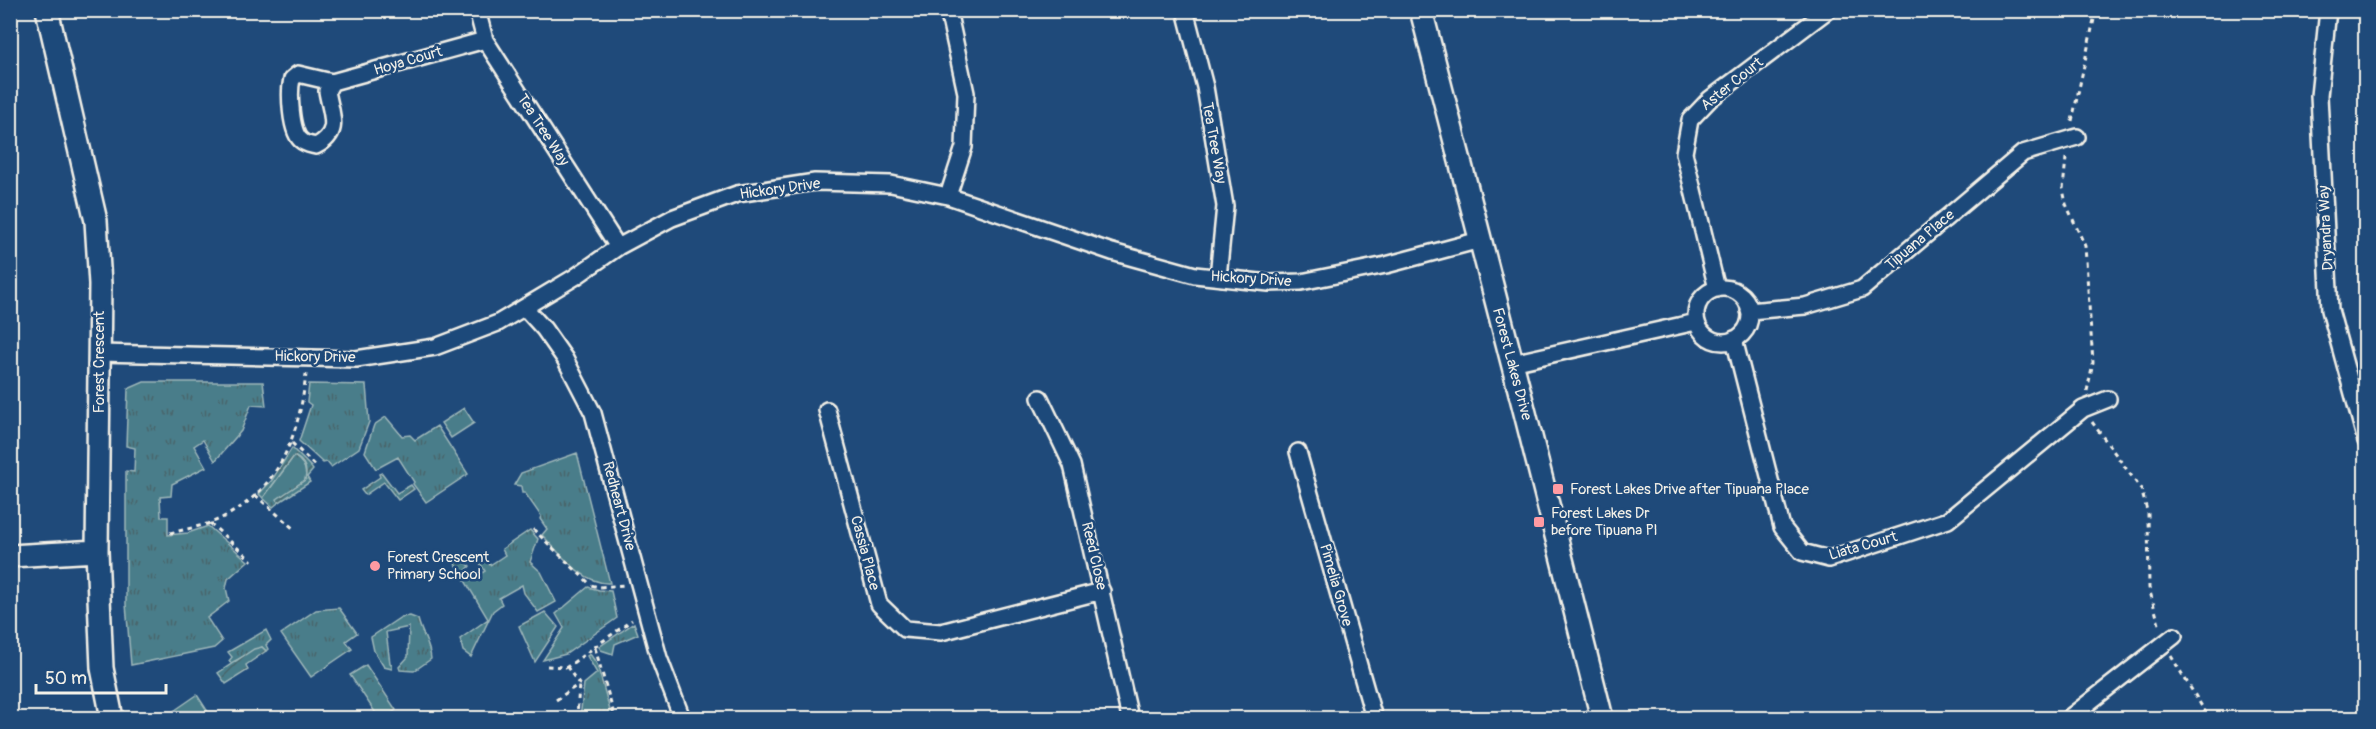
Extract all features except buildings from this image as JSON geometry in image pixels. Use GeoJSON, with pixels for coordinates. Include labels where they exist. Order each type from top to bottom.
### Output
{"type":"FeatureCollection","features":[{"type":"Feature","properties":{"kind":"street","name":"Forest Crescent"},"geometry":{"type":"LineString","coordinates":[[47,10],[96,221],[100,284],[97,551],[102,668],[112,718]]}},
{"type":"Feature","properties":{"kind":"street","name":"Tea Tree Way"},"geometry":{"type":"LineString","coordinates":[[477,10],[485,40],[618,247]]}},
{"type":"Feature","properties":{"kind":"street"},"geometry":{"type":"LineString","coordinates":[[948,10],[966,93],[963,147],[948,196]]}},
{"type":"Feature","properties":{"kind":"street","name":"Tea Tree Way"},"geometry":{"type":"LineString","coordinates":[[1185,10],[1205,87],[1226,206],[1218,277]]}},
{"type":"Feature","properties":{"kind":"street","name":"Forest Lakes Drive"},"geometry":{"type":"LineString","coordinates":[[1421,10],[1602,718]]}},
{"type":"Feature","properties":{"kind":"street","name":"Aster Court"},"geometry":{"type":"LineString","coordinates":[[1717,289],[1684,153],[1690,120],[1710,99],[1828,10]]}},
{"type":"Feature","properties":{"kind":"street","name":"Dryandra Way"},"geometry":{"type":"LineString","coordinates":[[2328,10],[2319,96],[2330,310],[2366,441]]}},
{"type":"Feature","properties":{"kind":"street","name":"Hoya Court"},"geometry":{"type":"LineString","coordinates":[[332,82],[327,91],[334,127],[332,134],[316,146],[302,142],[297,135],[289,96],[292,79],[298,74],[332,82],[485,40]]}},
{"type":"Feature","properties":{"kind":"street","name":"Tipuana Place"},"geometry":{"type":"LineString","coordinates":[[1749,311],[1805,306],[1862,289],[2024,153],[2072,139]]}},
{"type":"Feature","properties":{"kind":"street","name":"Hickory Drive"},"geometry":{"type":"LineString","coordinates":[[98,353],[356,359],[435,347],[498,323],[618,247],[672,218],[737,194],[815,182],[891,184],[948,196],[1112,252],[1195,275],[1269,284],[1301,282],[1386,265],[1480,240]]}},
{"type":"Feature","properties":{"kind":"street"},"geometry":{"type":"LineString","coordinates":[[1717,289],[1735,292],[1743,297],[1749,311],[1745,330],[1734,339],[1725,342],[1707,337],[1696,321],[1699,303],[1709,292],[1717,289]]}},
{"type":"Feature","properties":{"kind":"street","name":"Redheart Drive"},"geometry":{"type":"LineString","coordinates":[[525,308],[544,329],[565,359],[593,413],[659,658],[682,718]]}},
{"type":"Feature","properties":{"kind":"street"},"geometry":{"type":"LineString","coordinates":[[1512,363],[1696,321]]}},
{"type":"Feature","properties":{"kind":"street","name":"Liata Court"},"geometry":{"type":"LineString","coordinates":[[1734,339],[1782,528],[1802,552],[1829,559],[1948,520],[2083,409],[2108,399]]}},
{"type":"Feature","properties":{"kind":"street","name":"Reed Close"},"geometry":{"type":"LineString","coordinates":[[1040,398],[1072,465],[1130,718]]}},
{"type":"Feature","properties":{"kind":"street","name":"Cassia Place"},"geometry":{"type":"LineString","coordinates":[[827,410],[879,604],[905,629],[941,632],[1102,591]]}},
{"type":"Feature","properties":{"kind":"street","name":"Pimelia Grove"},"geometry":{"type":"LineString","coordinates":[[1298,452],[1374,718]]}},
{"type":"Feature","properties":{"kind":"street"},"geometry":{"type":"LineString","coordinates":[[10,556],[97,551]]}},
{"type":"Feature","properties":{"kind":"street"},"geometry":{"type":"LineString","coordinates":[[2069,718],[2169,640]]}},
{"type":"Feature","properties":{"kind":"path"},"geometry":{"type":"LineString","coordinates":[[2096,10],[2063,189],[2066,204],[2085,246],[2092,363],[2083,409],[2141,489],[2148,514],[2149,588],[2169,640],[2209,718]]}},
{"type":"Feature","properties":{"kind":"path"},"geometry":{"type":"LineString","coordinates":[[170,533],[210,523],[233,512],[255,495],[272,477],[292,443],[303,404],[306,372]]}},
{"type":"Feature","properties":{"kind":"path"},"geometry":{"type":"LineString","coordinates":[[292,443],[316,467]]}},
{"type":"Feature","properties":{"kind":"path"},"geometry":{"type":"LineString","coordinates":[[255,495],[294,529]]}},
{"type":"Feature","properties":{"kind":"path"},"geometry":{"type":"LineString","coordinates":[[210,523],[252,561]]}},
{"type":"Feature","properties":{"kind":"path"},"geometry":{"type":"LineString","coordinates":[[533,529],[591,585],[599,587],[627,585]]}},
{"type":"Feature","properties":{"kind":"path"},"geometry":{"type":"LineString","coordinates":[[547,666],[567,667],[636,617]]}},
{"type":"Feature","properties":{"kind":"path"},"geometry":{"type":"LineString","coordinates":[[594,648],[615,718]]}},
{"type":"Feature","properties":{"kind":"path"},"geometry":{"type":"LineString","coordinates":[[567,667],[579,684],[577,718]]}},
{"type":"Feature","properties":{"kind":"path"},"geometry":{"type":"LineString","coordinates":[[556,700],[579,684]]}},
{"type":"Feature","properties":{"kind":"green space"},"geometry":{"type":"Polygon","coordinates":[[[144,382],[263,382],[266,406],[251,405],[241,431],[215,461],[203,440],[194,446],[206,467],[172,484],[171,496],[160,497],[161,517],[168,517],[168,535],[188,533],[208,526],[248,561],[228,579],[226,588],[229,601],[207,618],[222,641],[214,648],[131,665],[126,604],[126,471],[134,472],[135,448],[126,446],[128,389],[144,382]]]}},
{"type":"Feature","properties":{"kind":"green space"},"geometry":{"type":"Polygon","coordinates":[[[309,384],[366,385],[369,422],[359,448],[331,467],[327,462],[323,463],[299,441],[311,405],[307,402],[309,384]]]}},
{"type":"Feature","properties":{"kind":"green space"},"geometry":{"type":"Polygon","coordinates":[[[464,408],[474,423],[451,438],[441,423],[464,408]]]}},
{"type":"Feature","properties":{"kind":"green space"},"geometry":{"type":"Polygon","coordinates":[[[386,417],[402,436],[410,435],[415,440],[437,426],[468,474],[426,502],[398,457],[376,469],[365,452],[374,425],[386,417]]]}},
{"type":"Feature","properties":{"kind":"green space"},"geometry":{"type":"Polygon","coordinates":[[[292,448],[313,470],[307,477],[310,482],[278,503],[277,499],[305,480],[304,466],[294,456],[263,498],[259,494],[272,480],[292,448]]]}},
{"type":"Feature","properties":{"kind":"green space"},"geometry":{"type":"Polygon","coordinates":[[[577,453],[610,583],[591,579],[564,559],[542,535],[547,529],[540,519],[541,516],[525,493],[522,493],[521,486],[514,485],[521,473],[577,453]]]}},
{"type":"Feature","properties":{"kind":"green space"},"geometry":{"type":"Polygon","coordinates":[[[294,456],[304,466],[305,480],[278,499],[278,503],[273,507],[263,498],[294,456]]]}},
{"type":"Feature","properties":{"kind":"green space"},"geometry":{"type":"Polygon","coordinates":[[[382,473],[397,493],[411,485],[414,489],[398,500],[384,482],[365,495],[361,490],[380,477],[379,474],[382,473]]]}},
{"type":"Feature","properties":{"kind":"green space"},"geometry":{"type":"Polygon","coordinates":[[[530,530],[538,539],[530,562],[541,572],[556,602],[538,612],[524,593],[522,585],[499,598],[502,604],[493,611],[471,657],[463,651],[460,639],[488,619],[455,564],[457,560],[470,566],[466,571],[473,579],[485,571],[480,563],[486,560],[490,565],[505,555],[502,549],[530,530]]]}},
{"type":"Feature","properties":{"kind":"green space"},"geometry":{"type":"Polygon","coordinates":[[[588,587],[611,591],[617,618],[566,654],[543,660],[564,628],[556,614],[588,587]]]}},
{"type":"Feature","properties":{"kind":"green space"},"geometry":{"type":"Polygon","coordinates":[[[339,608],[357,633],[346,641],[352,649],[311,677],[281,634],[316,610],[339,608]]]}},
{"type":"Feature","properties":{"kind":"green space"},"geometry":{"type":"Polygon","coordinates":[[[545,612],[558,627],[535,662],[519,626],[545,612]]]}},
{"type":"Feature","properties":{"kind":"green space"},"geometry":{"type":"Polygon","coordinates":[[[410,616],[418,619],[431,659],[414,671],[400,670],[399,667],[408,657],[409,627],[386,632],[392,669],[384,667],[374,651],[371,637],[401,617],[410,616]]]}},
{"type":"Feature","properties":{"kind":"green space"},"geometry":{"type":"Polygon","coordinates":[[[634,623],[638,634],[615,644],[613,654],[601,650],[599,647],[634,623]]]}},
{"type":"Feature","properties":{"kind":"green space"},"geometry":{"type":"Polygon","coordinates":[[[266,630],[271,640],[266,645],[268,649],[266,651],[262,647],[231,663],[229,661],[232,657],[228,652],[266,630]]]}},
{"type":"Feature","properties":{"kind":"green space"},"geometry":{"type":"Polygon","coordinates":[[[262,647],[266,651],[246,665],[248,670],[226,684],[218,673],[254,649],[262,647]]]}},
{"type":"Feature","properties":{"kind":"green space"},"geometry":{"type":"Polygon","coordinates":[[[590,654],[597,664],[611,714],[604,718],[580,718],[584,684],[597,673],[587,656],[590,654]]]}},
{"type":"Feature","properties":{"kind":"green space"},"geometry":{"type":"Polygon","coordinates":[[[366,665],[396,710],[384,718],[379,718],[350,675],[366,665]]]}},
{"type":"Feature","properties":{"kind":"green space"},"geometry":{"type":"Polygon","coordinates":[[[197,695],[212,718],[165,717],[197,695]]]}},
{"type":"Feature","properties":{"kind":"place","name":"Forest Lakes Drive after Tipuana Place"},"geometry":{"type":"Point","coordinates":[1558,489]}},
{"type":"Feature","properties":{"kind":"place","name":"Forest Lakes Dr before Tipuana Pl"},"geometry":{"type":"Point","coordinates":[1539,522]}},
{"type":"Feature","properties":{"kind":"place","name":"Forest Crescent Primary School"},"geometry":{"type":"Point","coordinates":[375,566]}}]}
